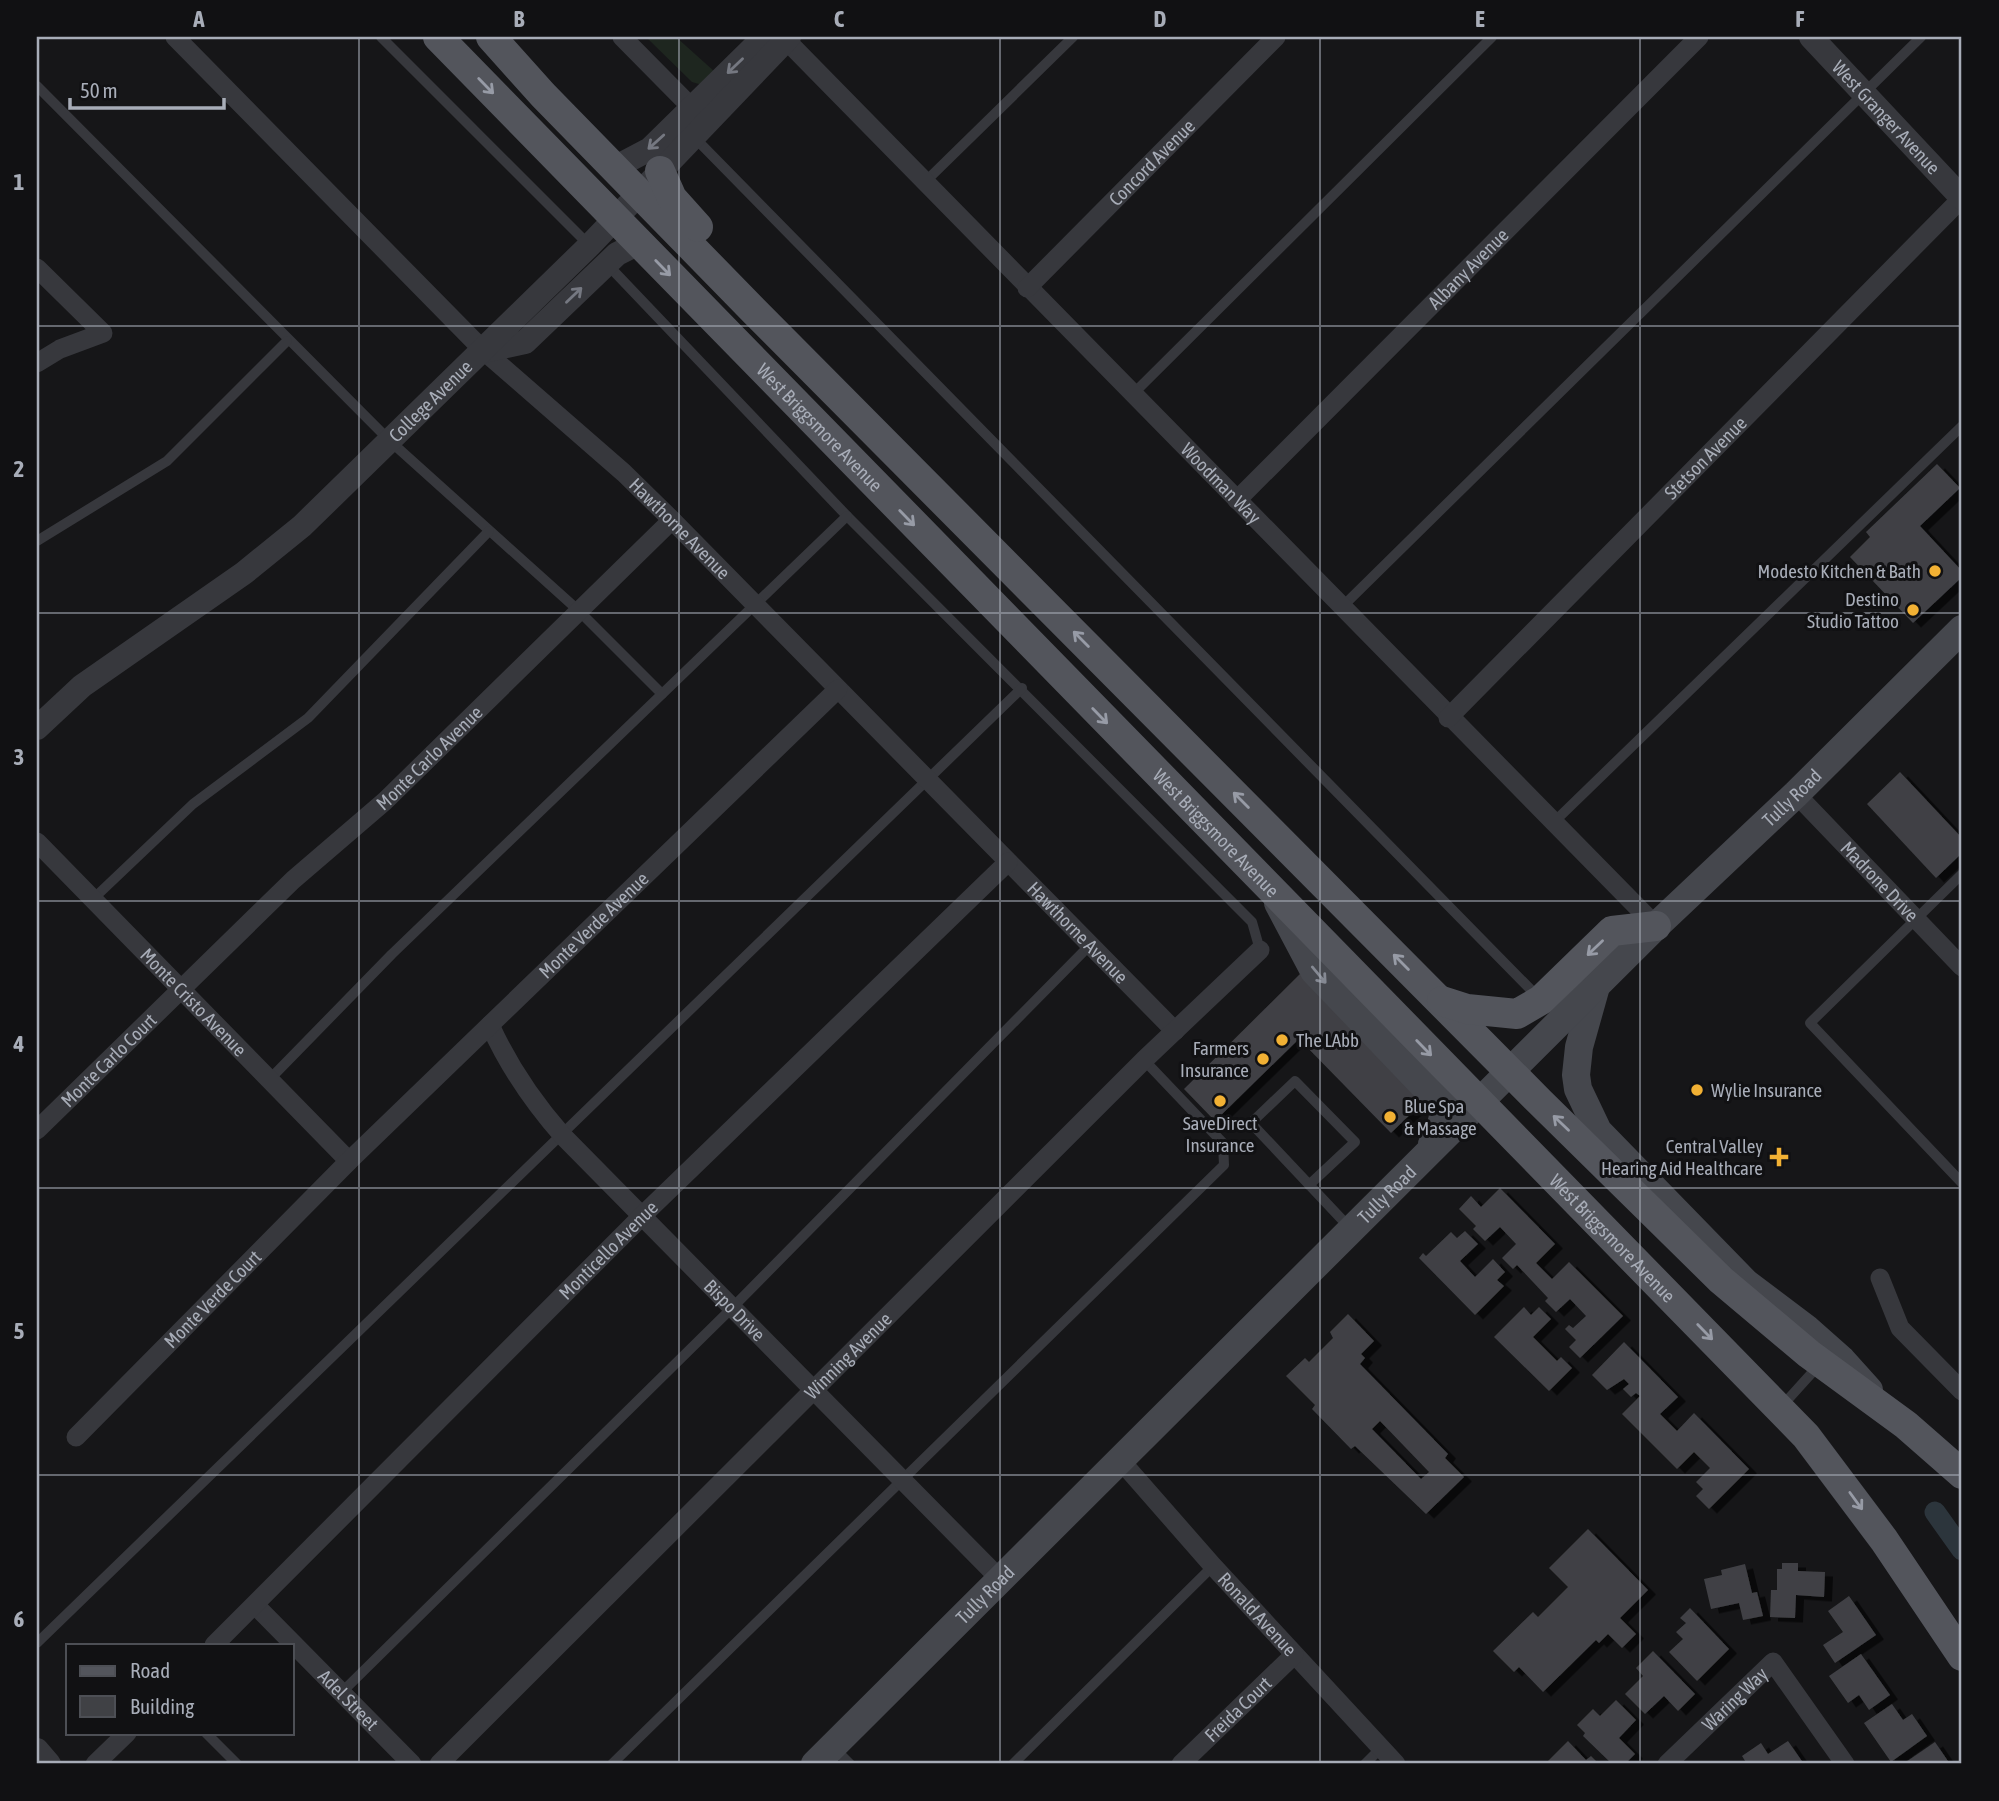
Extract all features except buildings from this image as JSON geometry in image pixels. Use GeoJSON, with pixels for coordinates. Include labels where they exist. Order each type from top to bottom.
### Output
{"type":"FeatureCollection","features":[{"type":"Feature","properties":{"kind":"main road","name":"West Briggsmore Avenue"},"geometry":{"type":"LineString","coordinates":[[438,37],[1806,1436],[1849,1492],[1962,1656]]}},
{"type":"Feature","properties":{"kind":"main road","name":"West Briggsmore Avenue"},"geometry":{"type":"LineString","coordinates":[[491,37],[614,168],[1510,1072],[1721,1280],[1821,1362],[1906,1425],[1962,1475]]}},
{"type":"Feature","properties":{"kind":"main road"},"geometry":{"type":"LineString","coordinates":[[660,171],[672,198],[684,213],[825,359],[864,420]]}},
{"type":"Feature","properties":{"kind":"main road","name":"Tully Road"},"geometry":{"type":"LineString","coordinates":[[832,1758],[1001,1580],[1656,926],[1796,794],[1962,629]]}},
{"type":"Feature","properties":{"kind":"main road"},"geometry":{"type":"LineString","coordinates":[[1274,894],[1314,971],[1445,1108],[1440,1129],[1422,1160]]}},
{"type":"Feature","properties":{"kind":"main road"},"geometry":{"type":"LineString","coordinates":[[1440,1000],[1467,1009],[1517,1014],[1541,1000],[1612,931],[1656,926]]}},
{"type":"Feature","properties":{"kind":"main road"},"geometry":{"type":"LineString","coordinates":[[1596,988],[1579,1047],[1576,1075],[1578,1089],[1598,1131],[1746,1283],[1842,1360],[1906,1425]]}},
{"type":"Feature","properties":{"kind":"street","name":"Hawthorne Avenue"},"geometry":{"type":"LineString","coordinates":[[175,37],[484,351],[624,473],[672,520],[1175,1031]]}},
{"type":"Feature","properties":{"kind":"street"},"geometry":{"type":"LineString","coordinates":[[622,37],[697,122]]}},
{"type":"Feature","properties":{"kind":"street","name":"Concord Avenue"},"geometry":{"type":"LineString","coordinates":[[1027,288],[1276,37]]}},
{"type":"Feature","properties":{"kind":"street","name":"Albany Avenue"},"geometry":{"type":"LineString","coordinates":[[1237,500],[1699,37]]}},
{"type":"Feature","properties":{"kind":"street","name":"West Granger Avenue"},"geometry":{"type":"LineString","coordinates":[[1811,37],[1962,198]]}},
{"type":"Feature","properties":{"kind":"street"},"geometry":{"type":"LineString","coordinates":[[614,168],[697,122],[758,43],[787,38]]}},
{"type":"Feature","properties":{"kind":"street","name":"Woodman Way"},"geometry":{"type":"LineString","coordinates":[[787,38],[1027,288],[1656,926]]}},
{"type":"Feature","properties":{"kind":"street","name":"College Avenue"},"geometry":{"type":"LineString","coordinates":[[37,728],[82,687],[279,547],[484,351],[598,255],[615,219],[660,171],[697,122]]}},
{"type":"Feature","properties":{"kind":"street","name":"Stetson Avenue"},"geometry":{"type":"LineString","coordinates":[[1448,718],[1962,198]]}},
{"type":"Feature","properties":{"kind":"street"},"geometry":{"type":"LineString","coordinates":[[518,379],[515,360],[525,342],[598,255],[639,243]]}},
{"type":"Feature","properties":{"kind":"street"},"geometry":{"type":"LineString","coordinates":[[37,268],[103,334],[60,349],[37,363]]}},
{"type":"Feature","properties":{"kind":"street"},"geometry":{"type":"LineString","coordinates":[[484,351],[525,342]]}},
{"type":"Feature","properties":{"kind":"street","name":"Monte Carlo Avenue"},"geometry":{"type":"LineString","coordinates":[[180,989],[293,880],[385,801],[672,520]]}},
{"type":"Feature","properties":{"kind":"street","name":"Monte Verde Avenue"},"geometry":{"type":"LineString","coordinates":[[349,1161],[838,689]]}},
{"type":"Feature","properties":{"kind":"street","name":"Madrone Drive"},"geometry":{"type":"LineString","coordinates":[[1796,794],[1962,967]]}},
{"type":"Feature","properties":{"kind":"street","name":"Monte Cristo Avenue"},"geometry":{"type":"LineString","coordinates":[[37,842],[349,1161]]}},
{"type":"Feature","properties":{"kind":"street","name":"Monticello Avenue"},"geometry":{"type":"LineString","coordinates":[[215,1644],[643,1215],[1007,862]]}},
{"type":"Feature","properties":{"kind":"street","name":"Winning Avenue"},"geometry":{"type":"LineString","coordinates":[[439,1764],[1144,1060],[1259,950]]}},
{"type":"Feature","properties":{"kind":"street","name":"Monte Carlo Court"},"geometry":{"type":"LineString","coordinates":[[37,1130],[180,989]]}},
{"type":"Feature","properties":{"kind":"street","name":"Bispo Drive"},"geometry":{"type":"LineString","coordinates":[[490,1026],[507,1062],[532,1100],[563,1136],[1001,1580]]}},
{"type":"Feature","properties":{"kind":"street","name":"Monte Verde Court"},"geometry":{"type":"LineString","coordinates":[[76,1437],[349,1161]]}},
{"type":"Feature","properties":{"kind":"street"},"geometry":{"type":"LineString","coordinates":[[1880,1278],[1900,1328],[1962,1391]]}},
{"type":"Feature","properties":{"kind":"street","name":"Ronald Avenue"},"geometry":{"type":"LineString","coordinates":[[1121,1461],[1213,1566],[1396,1764]]}},
{"type":"Feature","properties":{"kind":"street","name":"Adel Street"},"geometry":{"type":"LineString","coordinates":[[255,1605],[412,1764]]}},
{"type":"Feature","properties":{"kind":"street","name":"Freida Court"},"geometry":{"type":"LineString","coordinates":[[1181,1764],[1294,1655]]}},
{"type":"Feature","properties":{"kind":"street","name":"Waring Way"},"geometry":{"type":"LineString","coordinates":[[1667,1764],[1773,1662],[1845,1764]]}},
{"type":"Feature","properties":{"kind":"street"},"geometry":{"type":"LineString","coordinates":[[95,1764],[126,1734]]}},
{"type":"Feature","properties":{"kind":"street"},"geometry":{"type":"LineString","coordinates":[[37,1750],[50,1764]]}},
{"type":"Feature","properties":{"kind":"lane"},"geometry":{"type":"LineString","coordinates":[[382,37],[598,255],[847,516],[1022,688],[1252,922],[1259,950]]}},
{"type":"Feature","properties":{"kind":"lane"},"geometry":{"type":"LineString","coordinates":[[925,182],[1073,37]]}},
{"type":"Feature","properties":{"kind":"lane"},"geometry":{"type":"LineString","coordinates":[[1133,395],[1492,37]]}},
{"type":"Feature","properties":{"kind":"lane"},"geometry":{"type":"LineString","coordinates":[[1341,608],[1922,37]]}},
{"type":"Feature","properties":{"kind":"lane"},"geometry":{"type":"LineString","coordinates":[[37,86],[287,341],[390,441],[579,611],[662,694]]}},
{"type":"Feature","properties":{"kind":"lane"},"geometry":{"type":"LineString","coordinates":[[697,122],[1541,1000]]}},
{"type":"Feature","properties":{"kind":"lane"},"geometry":{"type":"LineString","coordinates":[[37,541],[167,461],[287,341]]}},
{"type":"Feature","properties":{"kind":"lane"},"geometry":{"type":"LineString","coordinates":[[1553,823],[1962,426]]}},
{"type":"Feature","properties":{"kind":"lane"},"geometry":{"type":"LineString","coordinates":[[269,1080],[392,954],[847,516]]}},
{"type":"Feature","properties":{"kind":"lane"},"geometry":{"type":"LineString","coordinates":[[93,900],[192,804],[308,718],[489,531]]}},
{"type":"Feature","properties":{"kind":"lane"},"geometry":{"type":"LineString","coordinates":[[37,1643],[563,1136],[1022,688]]}},
{"type":"Feature","properties":{"kind":"lane"},"geometry":{"type":"LineString","coordinates":[[1962,874],[1810,1023],[1962,1184]]}},
{"type":"Feature","properties":{"kind":"lane"},"geometry":{"type":"LineString","coordinates":[[342,1692],[733,1307],[1089,946]]}},
{"type":"Feature","properties":{"kind":"lane"},"geometry":{"type":"LineString","coordinates":[[612,1764],[1224,1165],[1223,1143],[1144,1060]]}},
{"type":"Feature","properties":{"kind":"lane"},"geometry":{"type":"LineString","coordinates":[[1309,1185],[1355,1142],[1295,1081],[1251,1124],[1309,1185],[1352,1230]]}},
{"type":"Feature","properties":{"kind":"lane"},"geometry":{"type":"LineString","coordinates":[[1780,1409],[1821,1362]]}},
{"type":"Feature","properties":{"kind":"lane"},"geometry":{"type":"LineString","coordinates":[[1013,1764],[1213,1566]]}},
{"type":"Feature","properties":{"kind":"lane"},"geometry":{"type":"LineString","coordinates":[[207,1734],[237,1764]]}},
{"type":"Feature","properties":{"kind":"lane"},"geometry":{"type":"LineString","coordinates":[[1365,1764],[1381,1748]]}},
{"type":"Feature","properties":{"kind":"shaded area"},"geometry":{"type":"Polygon","coordinates":[[[646,37],[676,37],[715,72],[702,85],[692,82],[646,37]]]}},
{"type":"Feature","properties":{"kind":"waterway"},"geometry":{"type":"LineString","coordinates":[[1935,1512],[1962,1550]]}},
{"type":"Feature","properties":{"kind":"place","name":"Modesto Kitchen & Bath"},"geometry":{"type":"Point","coordinates":[1935,571]}},
{"type":"Feature","properties":{"kind":"place","name":"Destino Studio Tattoo"},"geometry":{"type":"Point","coordinates":[1913,610]}},
{"type":"Feature","properties":{"kind":"place","name":"The LAbb"},"geometry":{"type":"Point","coordinates":[1282,1040]}},
{"type":"Feature","properties":{"kind":"place","name":"Farmers Insurance"},"geometry":{"type":"Point","coordinates":[1263,1059]}},
{"type":"Feature","properties":{"kind":"place","name":"Wylie Insurance"},"geometry":{"type":"Point","coordinates":[1697,1090]}},
{"type":"Feature","properties":{"kind":"place","name":"SaveDirect Insurance"},"geometry":{"type":"Point","coordinates":[1220,1101]}},
{"type":"Feature","properties":{"kind":"place","name":"Blue Spa & Massage"},"geometry":{"type":"Point","coordinates":[1390,1117]}},
{"type":"Feature","properties":{"kind":"place","name":"Central Valley Hearing Aid Healthcare"},"geometry":{"type":"Point","coordinates":[1779,1157]}}]}
